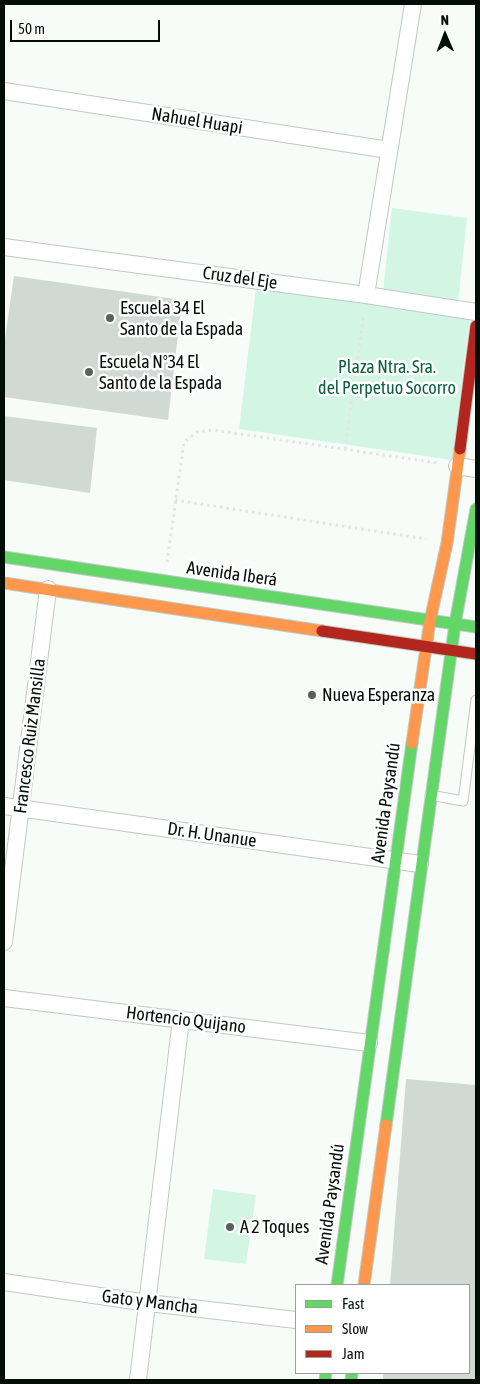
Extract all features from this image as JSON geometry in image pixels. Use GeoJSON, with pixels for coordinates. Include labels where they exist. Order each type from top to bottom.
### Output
{"type":"FeatureCollection","features":[{"type":"Feature","properties":{"kind":"main road","name":"Avenida Paysandú"},"geometry":{"type":"LineString","coordinates":[[337,1284],[369,1043],[430,621],[447,543],[476,326]]}},
{"type":"Feature","properties":{"kind":"main road"},"geometry":{"type":"LineString","coordinates":[[364,1284],[420,864],[455,624],[476,510]]}},
{"type":"Feature","properties":{"kind":"main road","name":"Avenida Iberá"},"geometry":{"type":"LineString","coordinates":[[4,557],[476,628]]}},
{"type":"Feature","properties":{"kind":"main road"},"geometry":{"type":"LineString","coordinates":[[4,583],[476,654]]}},
{"type":"Feature","properties":{"kind":"street"},"geometry":{"type":"LineString","coordinates":[[366,295],[413,4]]}},
{"type":"Feature","properties":{"kind":"street","name":"Nahuel Huapi"},"geometry":{"type":"LineString","coordinates":[[4,91],[389,150]]}},
{"type":"Feature","properties":{"kind":"street","name":"Cruz del Eje"},"geometry":{"type":"LineString","coordinates":[[4,247],[366,295],[476,312]]}},
{"type":"Feature","properties":{"kind":"street"},"geometry":{"type":"LineString","coordinates":[[457,466],[476,468]]}},
{"type":"Feature","properties":{"kind":"street","name":"Francesco Ruiz Mansilla"},"geometry":{"type":"LineString","coordinates":[[4,942],[48,589]]}},
{"type":"Feature","properties":{"kind":"street","name":"Dr. H. Unanue"},"geometry":{"type":"LineString","coordinates":[[4,806],[420,864]]}},
{"type":"Feature","properties":{"kind":"street","name":"Hortencio Quijano"},"geometry":{"type":"LineString","coordinates":[[4,998],[369,1043]]}},
{"type":"Feature","properties":{"kind":"street"},"geometry":{"type":"LineString","coordinates":[[138,1380],[182,1019]]}},
{"type":"Feature","properties":{"kind":"street","name":"Gato y Mancha"},"geometry":{"type":"LineString","coordinates":[[4,1282],[148,1303],[295,1320]]}},
{"type":"Feature","properties":{"kind":"lane"},"geometry":{"type":"LineString","coordinates":[[430,795],[463,801],[476,700]]}},
{"type":"Feature","properties":{"kind":"path"},"geometry":{"type":"LineString","coordinates":[[345,449],[366,295]]}},
{"type":"Feature","properties":{"kind":"path"},"geometry":{"type":"LineString","coordinates":[[164,582],[184,442],[197,432],[213,430],[457,466]]}},
{"type":"Feature","properties":{"kind":"path"},"geometry":{"type":"LineString","coordinates":[[175,500],[447,543]]}},
{"type":"Feature","properties":{"kind":"green space"},"geometry":{"type":"Polygon","coordinates":[[[392,208],[467,218],[458,302],[383,292],[392,208]]]}},
{"type":"Feature","properties":{"kind":"green space","name":"Plaza Ntra. Sra. del Perpetuo Socorro"},"geometry":{"type":"Polygon","coordinates":[[[256,288],[470,315],[452,460],[239,429],[256,288]]]}},
{"type":"Feature","properties":{"kind":"green space","name":"A 2 Toques"},"geometry":{"type":"Polygon","coordinates":[[[213,1189],[256,1195],[246,1264],[204,1259],[213,1189]]]}},
{"type":"Feature","properties":{"kind":"building","name":"Escuela Nº34 El Santo de la Espada"},"geometry":{"type":"Polygon","coordinates":[[[14,276],[182,300],[168,420],[4,397],[4,346],[14,276]]]}},
{"type":"Feature","properties":{"kind":"building"},"geometry":{"type":"Polygon","coordinates":[[[4,416],[97,428],[90,493],[4,480],[4,416]]]}},
{"type":"Feature","properties":{"kind":"building"},"geometry":{"type":"Polygon","coordinates":[[[406,1079],[476,1085],[476,1380],[383,1380],[383,1374],[470,1374],[470,1284],[390,1284],[406,1079]]]}},
{"type":"Feature","properties":{"kind":"traffic: fast"},"geometry":{"type":"LineString","coordinates":[[386,1125],[455,624],[476,509]]}},
{"type":"Feature","properties":{"kind":"traffic: fast"},"geometry":{"type":"LineString","coordinates":[[4,557],[476,627]]}},
{"type":"Feature","properties":{"kind":"traffic: fast"},"geometry":{"type":"LineString","coordinates":[[337,1284],[412,743]]}},
{"type":"Feature","properties":{"kind":"traffic: fast"},"geometry":{"type":"LineString","coordinates":[[325,1380],[326,1374]]}},
{"type":"Feature","properties":{"kind":"traffic: fast"},"geometry":{"type":"LineString","coordinates":[[351,1380],[352,1374]]}},
{"type":"Feature","properties":{"kind":"traffic: slow"},"geometry":{"type":"LineString","coordinates":[[412,743],[430,621],[447,543],[460,449]]}},
{"type":"Feature","properties":{"kind":"traffic: slow"},"geometry":{"type":"LineString","coordinates":[[4,583],[322,631]]}},
{"type":"Feature","properties":{"kind":"traffic: slow"},"geometry":{"type":"LineString","coordinates":[[364,1284],[386,1125]]}},
{"type":"Feature","properties":{"kind":"traffic: jam"},"geometry":{"type":"LineString","coordinates":[[460,449],[476,326]]}},
{"type":"Feature","properties":{"kind":"traffic: jam"},"geometry":{"type":"LineString","coordinates":[[322,631],[476,654]]}},
{"type":"Feature","properties":{"kind":"place","name":"Escuela 34 El Santo de la Espada"},"geometry":{"type":"Point","coordinates":[110,318]}},
{"type":"Feature","properties":{"kind":"place","name":"Escuela Nº34 El Santo de la Espada"},"geometry":{"type":"Point","coordinates":[89,372]}},
{"type":"Feature","properties":{"kind":"place","name":"Nueva Esperanza"},"geometry":{"type":"Point","coordinates":[312,695]}},
{"type":"Feature","properties":{"kind":"place","name":"A 2 Toques"},"geometry":{"type":"Point","coordinates":[230,1227]}}]}
